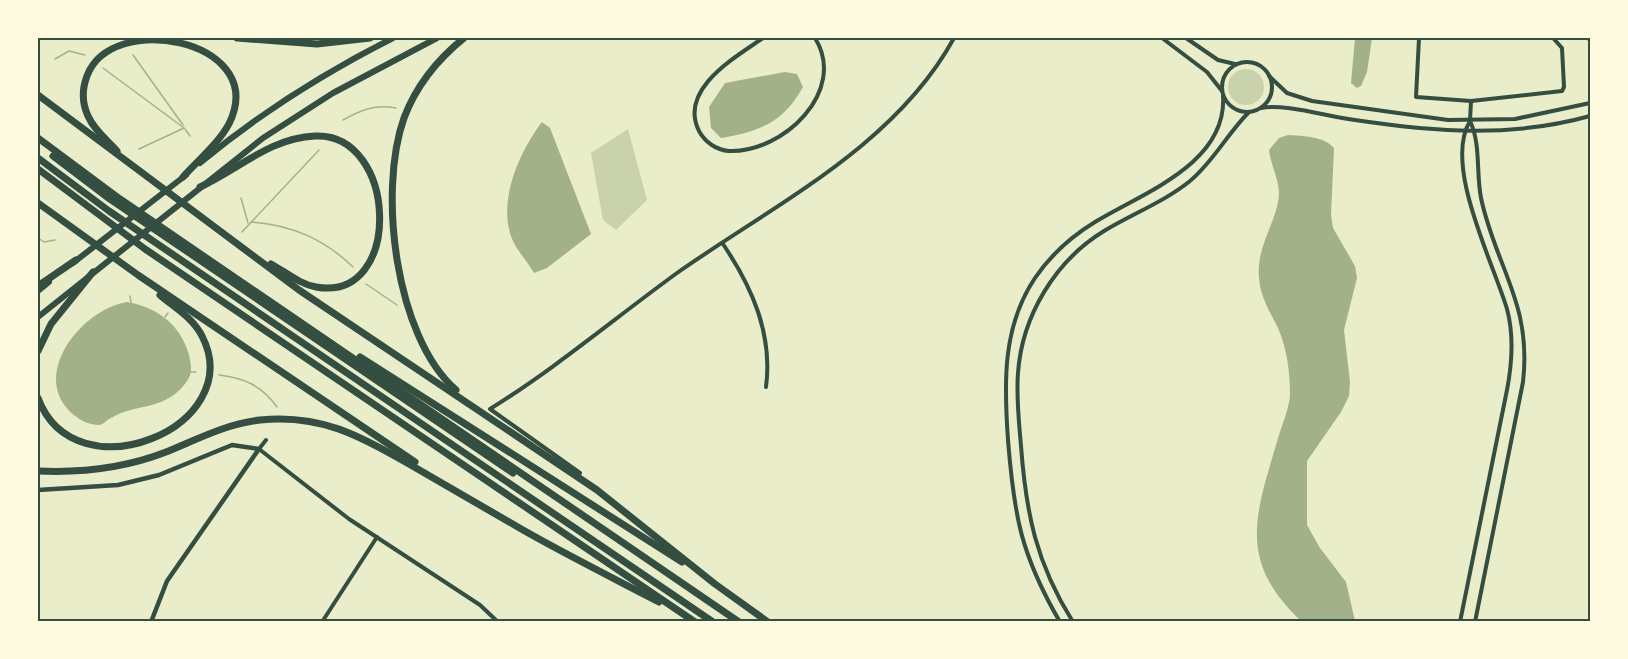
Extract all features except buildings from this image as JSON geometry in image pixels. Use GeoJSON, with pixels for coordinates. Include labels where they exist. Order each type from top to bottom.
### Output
{"type":"FeatureCollection","features":[{"type":"Feature","properties":{"kind":"highway"},"geometry":{"type":"LineString","coordinates":[[237,38],[328,44],[370,38]]}},
{"type":"Feature","properties":{"kind":"highway"},"geometry":{"type":"LineString","coordinates":[[464,38],[429,74],[407,111],[394,156],[393,191],[400,277],[412,322],[427,354],[445,381],[480,411]]}},
{"type":"Feature","properties":{"kind":"highway"},"geometry":{"type":"LineString","coordinates":[[129,164],[88,118],[83,96],[89,70],[99,57],[122,44],[141,41],[192,45],[211,54],[225,68],[232,82],[235,99],[233,116],[225,130],[183,177]]}},
{"type":"Feature","properties":{"kind":"highway"},"geometry":{"type":"LineString","coordinates":[[38,95],[299,290],[597,490],[715,584]]}},
{"type":"Feature","properties":{"kind":"highway"},"geometry":{"type":"LineString","coordinates":[[200,187],[227,174],[261,150],[298,138],[321,135],[337,139],[363,158],[375,190],[378,240],[373,259],[359,276],[334,287],[310,285],[246,250]]}},
{"type":"Feature","properties":{"kind":"highway"},"geometry":{"type":"LineString","coordinates":[[38,138],[120,199],[739,621]]}},
{"type":"Feature","properties":{"kind":"highway"},"geometry":{"type":"LineString","coordinates":[[38,144],[107,197],[731,621]]}},
{"type":"Feature","properties":{"kind":"highway"},"geometry":{"type":"LineString","coordinates":[[38,158],[118,218],[713,621]]}},
{"type":"Feature","properties":{"kind":"highway"},"geometry":{"type":"LineString","coordinates":[[38,169],[145,249],[693,620]]}},
{"type":"Feature","properties":{"kind":"highway"},"geometry":{"type":"LineString","coordinates":[[38,202],[138,275],[452,487]]}},
{"type":"Feature","properties":{"kind":"highway"},"geometry":{"type":"LineString","coordinates":[[38,286],[76,260]]}},
{"type":"Feature","properties":{"kind":"highway"},"geometry":{"type":"LineString","coordinates":[[38,351],[51,324],[93,272]]}},
{"type":"Feature","properties":{"kind":"highway"},"geometry":{"type":"LineString","coordinates":[[38,398],[49,420],[65,434],[88,445],[105,448],[129,445],[158,435],[175,427],[195,410],[204,394],[209,376],[208,354],[202,336],[185,315],[138,275]]}},
{"type":"Feature","properties":{"kind":"highway"},"geometry":{"type":"LineString","coordinates":[[276,305],[715,584],[768,621]]}},
{"type":"Feature","properties":{"kind":"highway"},"geometry":{"type":"LineString","coordinates":[[38,471],[73,472],[117,466],[159,454],[233,425],[290,419],[325,424],[354,433],[452,487],[546,543],[693,620]]}},
{"type":"Feature","properties":{"kind":"main road"},"geometry":{"type":"LineString","coordinates":[[38,291],[264,113],[334,68],[393,38]]}},
{"type":"Feature","properties":{"kind":"main road"},"geometry":{"type":"LineString","coordinates":[[38,317],[257,143],[333,93],[437,38]]}},
{"type":"Feature","properties":{"kind":"street"},"geometry":{"type":"LineString","coordinates":[[763,38],[731,58],[699,96],[696,106],[697,127],[701,135],[714,147],[731,151],[754,147],[780,135],[803,117],[819,95],[823,80],[824,61],[815,38]]}},
{"type":"Feature","properties":{"kind":"street"},"geometry":{"type":"LineString","coordinates":[[580,473],[490,409],[542,375],[680,271],[822,175],[890,119],[927,81],[954,38]]}},
{"type":"Feature","properties":{"kind":"street"},"geometry":{"type":"LineString","coordinates":[[1162,38],[1208,72],[1230,106],[1249,112]]}},
{"type":"Feature","properties":{"kind":"street"},"geometry":{"type":"LineString","coordinates":[[1186,38],[1218,60],[1236,64],[1246,62],[1257,64],[1287,93],[1312,100],[1425,118],[1470,121],[1515,119],[1590,103]]}},
{"type":"Feature","properties":{"kind":"street"},"geometry":{"type":"LineString","coordinates":[[1419,38],[1416,96],[1471,101],[1562,91],[1564,87],[1562,48],[1553,38]]}},
{"type":"Feature","properties":{"kind":"street"},"geometry":{"type":"LineString","coordinates":[[1060,621],[1035,578],[1016,519],[1012,497],[1005,369],[1016,317],[1035,278],[1064,246],[1094,222],[1167,182],[1197,157],[1221,122],[1224,75],[1236,64]]}},
{"type":"Feature","properties":{"kind":"street"},"geometry":{"type":"LineString","coordinates":[[1261,108],[1271,94],[1269,76]]}},
{"type":"Feature","properties":{"kind":"street"},"geometry":{"type":"LineString","coordinates":[[1460,621],[1507,390],[1511,352],[1507,310],[1466,188],[1463,133],[1470,121],[1471,101]]}},
{"type":"Feature","properties":{"kind":"street"},"geometry":{"type":"LineString","coordinates":[[1073,621],[1045,571],[1027,508],[1017,389],[1026,333],[1044,292],[1070,259],[1103,232],[1189,182],[1207,165],[1249,112],[1261,108],[1276,106],[1377,124],[1463,133],[1542,127],[1590,116]]}},
{"type":"Feature","properties":{"kind":"street"},"geometry":{"type":"LineString","coordinates":[[1470,121],[1476,133],[1482,200],[1517,300],[1525,351],[1522,382],[1475,621]]}},
{"type":"Feature","properties":{"kind":"street"},"geometry":{"type":"LineString","coordinates":[[723,244],[742,274],[759,312],[766,350],[766,387]]}},
{"type":"Feature","properties":{"kind":"street"},"geometry":{"type":"LineString","coordinates":[[151,621],[167,581],[266,440]]}},
{"type":"Feature","properties":{"kind":"street"},"geometry":{"type":"LineString","coordinates":[[38,490],[118,485],[159,475],[232,445],[259,449],[377,537],[480,605],[498,621]]}},
{"type":"Feature","properties":{"kind":"street"},"geometry":{"type":"LineString","coordinates":[[322,621],[377,537]]}},
{"type":"Feature","properties":{"kind":"shaded area"},"geometry":{"type":"Polygon","coordinates":[[[1355,38],[1372,38],[1367,72],[1361,86],[1357,88],[1351,83],[1355,38]]]}},
{"type":"Feature","properties":{"kind":"shaded area"},"geometry":{"type":"Polygon","coordinates":[[[1246,69],[1259,74],[1264,87],[1259,100],[1246,105],[1233,100],[1228,87],[1233,74],[1246,69]]]}},
{"type":"Feature","properties":{"kind":"shaded area"},"geometry":{"type":"Polygon","coordinates":[[[785,72],[797,74],[803,87],[788,109],[779,117],[759,128],[721,138],[711,128],[709,107],[725,83],[785,72]]]}},
{"type":"Feature","properties":{"kind":"shaded area"},"geometry":{"type":"Polygon","coordinates":[[[542,122],[550,128],[591,234],[547,268],[534,273],[513,241],[508,226],[507,211],[512,179],[518,163],[542,122]]]}},
{"type":"Feature","properties":{"kind":"shaded area"},"geometry":{"type":"Polygon","coordinates":[[[628,129],[647,200],[616,230],[603,220],[591,153],[628,129]]]}},
{"type":"Feature","properties":{"kind":"shaded area"},"geometry":{"type":"Polygon","coordinates":[[[1288,135],[1319,139],[1334,148],[1331,215],[1333,228],[1355,266],[1357,278],[1344,330],[1350,382],[1349,396],[1341,412],[1307,461],[1307,525],[1320,548],[1346,582],[1355,621],[1301,621],[1280,598],[1267,577],[1259,556],[1258,513],[1290,395],[1286,352],[1261,291],[1259,266],[1279,194],[1269,150],[1279,138],[1288,135]]]}},
{"type":"Feature","properties":{"kind":"shaded area"},"geometry":{"type":"Polygon","coordinates":[[[127,302],[158,313],[174,326],[189,355],[190,375],[179,391],[161,402],[121,413],[101,424],[82,421],[63,403],[57,385],[58,367],[65,349],[76,332],[92,318],[109,308],[127,302]]]}},
{"type":"Feature","properties":{"kind":"waterway"},"geometry":{"type":"LineString","coordinates":[[55,59],[69,51],[85,55]]}},
{"type":"Feature","properties":{"kind":"waterway"},"geometry":{"type":"LineString","coordinates":[[133,55],[183,125]]}},
{"type":"Feature","properties":{"kind":"waterway"},"geometry":{"type":"LineString","coordinates":[[103,68],[184,128]]}},
{"type":"Feature","properties":{"kind":"waterway"},"geometry":{"type":"LineString","coordinates":[[343,120],[368,109],[396,108]]}},
{"type":"Feature","properties":{"kind":"waterway"},"geometry":{"type":"LineString","coordinates":[[139,149],[184,128]]}},
{"type":"Feature","properties":{"kind":"waterway"},"geometry":{"type":"LineString","coordinates":[[185,129],[190,136]]}},
{"type":"Feature","properties":{"kind":"waterway"},"geometry":{"type":"LineString","coordinates":[[242,232],[319,150]]}},
{"type":"Feature","properties":{"kind":"waterway"},"geometry":{"type":"LineString","coordinates":[[241,198],[248,223]]}},
{"type":"Feature","properties":{"kind":"waterway"},"geometry":{"type":"LineString","coordinates":[[251,222],[280,226],[306,235],[331,249],[353,267]]}},
{"type":"Feature","properties":{"kind":"waterway"},"geometry":{"type":"LineString","coordinates":[[38,238],[44,242],[55,240]]}},
{"type":"Feature","properties":{"kind":"waterway"},"geometry":{"type":"LineString","coordinates":[[366,284],[397,305]]}},
{"type":"Feature","properties":{"kind":"waterway"},"geometry":{"type":"LineString","coordinates":[[130,296],[131,303]]}},
{"type":"Feature","properties":{"kind":"waterway"},"geometry":{"type":"LineString","coordinates":[[165,317],[168,313]]}},
{"type":"Feature","properties":{"kind":"waterway"},"geometry":{"type":"LineString","coordinates":[[191,372],[196,372]]}},
{"type":"Feature","properties":{"kind":"waterway"},"geometry":{"type":"LineString","coordinates":[[219,375],[237,378],[252,384],[277,407]]}}]}
